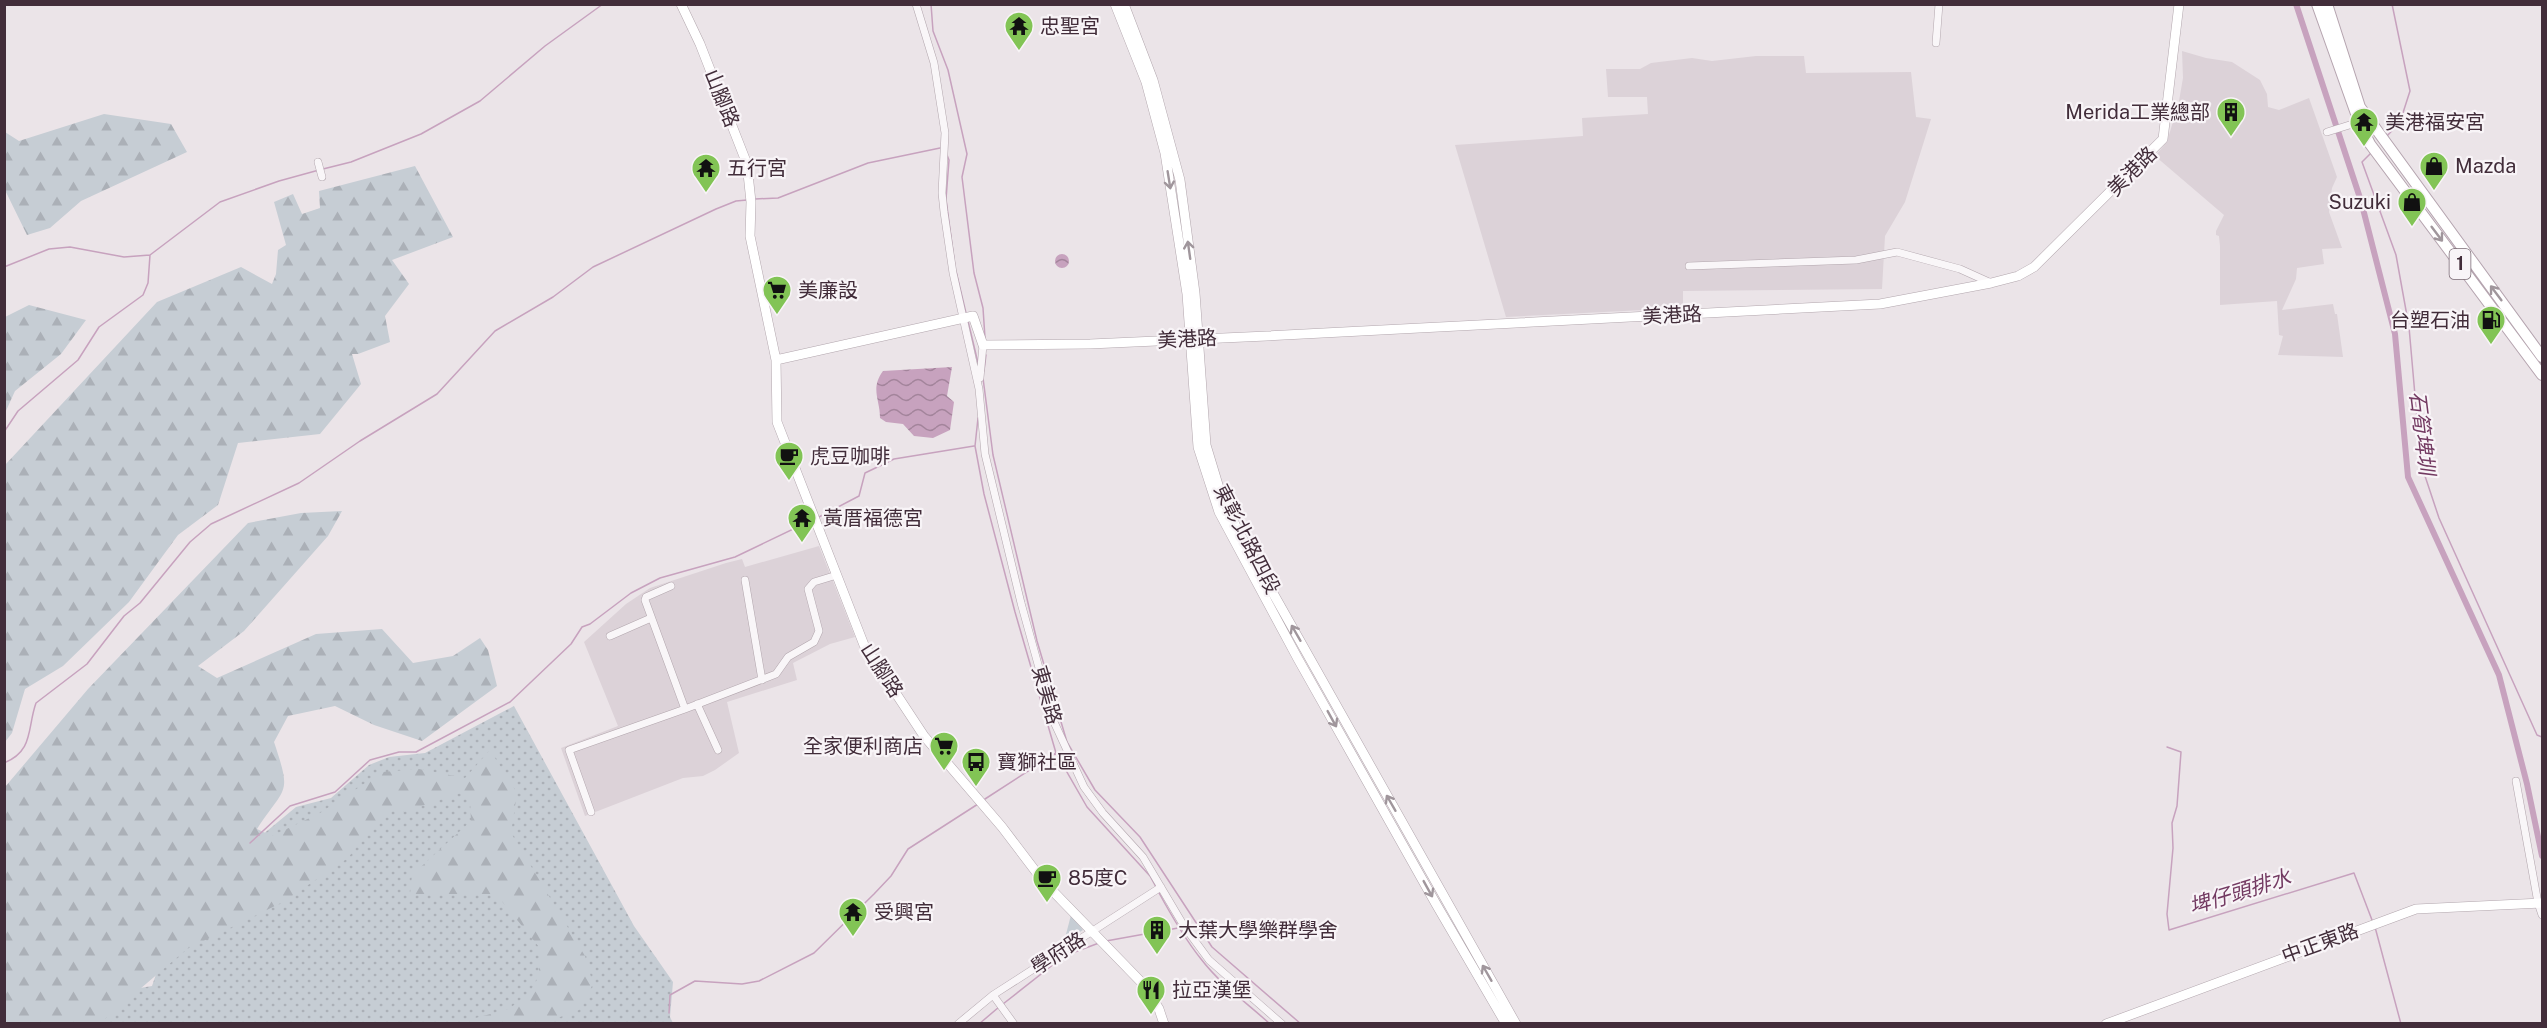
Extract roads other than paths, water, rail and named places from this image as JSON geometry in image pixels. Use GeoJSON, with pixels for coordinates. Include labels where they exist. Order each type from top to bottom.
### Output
{"type":"FeatureCollection","features":[{"type":"Feature","properties":{"kind":"main road","name":"1"},"geometry":{"type":"LineString","coordinates":[[2317,4],[2359,122],[2373,149],[2542,375]]}},
{"type":"Feature","properties":{"kind":"main road","name":"1"},"geometry":{"type":"LineString","coordinates":[[2327,4],[2360,107],[2542,357]]}},
{"type":"Feature","properties":{"kind":"street","name":"山腳路"},"geometry":{"type":"LineString","coordinates":[[681,4],[736,130],[747,164],[751,199],[750,236],[776,360],[777,422],[864,645],[924,736],[1043,881],[1144,985],[1159,1009],[1164,1023]]}},
{"type":"Feature","properties":{"kind":"street"},"geometry":{"type":"LineString","coordinates":[[916,4],[934,63],[945,133],[942,193],[944,212],[953,273],[979,389]]}},
{"type":"Feature","properties":{"kind":"street","name":"東彰北路四段"},"geometry":{"type":"LineString","coordinates":[[1115,4],[1146,82],[1165,153],[1195,339]]}},
{"type":"Feature","properties":{"kind":"street","name":"東彰北路四段"},"geometry":{"type":"LineString","coordinates":[[1124,4],[1153,80],[1180,180],[1206,445],[1219,488],[1238,531],[1436,904],[1506,1023]]}},
{"type":"Feature","properties":{"kind":"street"},"geometry":{"type":"LineString","coordinates":[[1936,43],[1939,4]]}},
{"type":"Feature","properties":{"kind":"street","name":"美港路"},"geometry":{"type":"LineString","coordinates":[[986,345],[1090,344],[1502,325],[1881,304],[2018,276],[2034,267],[2163,140],[2179,4]]}},
{"type":"Feature","properties":{"kind":"street"},"geometry":{"type":"LineString","coordinates":[[2327,132],[2359,122]]}},
{"type":"Feature","properties":{"kind":"street"},"geometry":{"type":"LineString","coordinates":[[318,162],[322,177]]}},
{"type":"Feature","properties":{"kind":"street"},"geometry":{"type":"LineString","coordinates":[[1689,266],[1856,260],[1897,252],[1960,269],[1991,283]]}},
{"type":"Feature","properties":{"kind":"street"},"geometry":{"type":"LineString","coordinates":[[776,360],[973,316],[986,345],[979,389]]}},
{"type":"Feature","properties":{"kind":"street","name":"東美路"},"geometry":{"type":"LineString","coordinates":[[979,389],[985,454],[1021,603],[1057,730],[1084,787],[1103,813],[1143,857],[1185,926],[1209,960],[1282,1023]]}},
{"type":"Feature","properties":{"kind":"street"},"geometry":{"type":"LineString","coordinates":[[591,812],[569,750],[685,710],[776,674],[788,657],[814,642],[819,626],[808,596],[808,589],[814,582],[837,576]]}},
{"type":"Feature","properties":{"kind":"street"},"geometry":{"type":"LineString","coordinates":[[745,580],[762,680]]}},
{"type":"Feature","properties":{"kind":"street"},"geometry":{"type":"LineString","coordinates":[[671,586],[646,597],[645,600],[685,710]]}},
{"type":"Feature","properties":{"kind":"street"},"geometry":{"type":"LineString","coordinates":[[610,636],[651,618]]}},
{"type":"Feature","properties":{"kind":"street","name":"東彰北路四段"},"geometry":{"type":"LineString","coordinates":[[1326,698],[1516,1023]]}},
{"type":"Feature","properties":{"kind":"street"},"geometry":{"type":"LineString","coordinates":[[698,704],[718,750]]}},
{"type":"Feature","properties":{"kind":"street"},"geometry":{"type":"LineString","coordinates":[[2516,781],[2542,915]]}},
{"type":"Feature","properties":{"kind":"street","name":"學府路"},"geometry":{"type":"LineString","coordinates":[[958,1023],[993,995],[1094,934],[1161,887]]}},
{"type":"Feature","properties":{"kind":"street","name":"中正東路"},"geometry":{"type":"LineString","coordinates":[[2106,1023],[2416,909],[2540,903]]}},
{"type":"Feature","properties":{"kind":"street"},"geometry":{"type":"LineString","coordinates":[[993,995],[1014,1023]]}},
{"type":"Feature","properties":{"kind":"water"},"geometry":{"type":"Polygon","coordinates":[[[1059,254],[1065,254],[1069,261],[1065,268],[1059,268],[1055,264],[1055,258],[1059,254]]]}},
{"type":"Feature","properties":{"kind":"water"},"geometry":{"type":"Polygon","coordinates":[[[952,367],[947,396],[954,402],[950,430],[933,438],[914,436],[903,424],[886,422],[880,418],[876,389],[883,371],[952,367]]]}},
{"type":"Feature","properties":{"kind":"waterway"},"geometry":{"type":"LineString","coordinates":[[323,169],[351,162],[421,134],[480,101],[545,46],[603,4]]}},
{"type":"Feature","properties":{"kind":"waterway"},"geometry":{"type":"LineString","coordinates":[[931,4],[933,31],[948,70],[967,154],[962,177],[974,273],[983,308],[985,338]]}},
{"type":"Feature","properties":{"kind":"waterway","name":"石筍埤圳"},"geometry":{"type":"LineString","coordinates":[[2296,4],[2361,201],[2395,334],[2408,477],[2499,675],[2527,784],[2542,856]]}},
{"type":"Feature","properties":{"kind":"waterway"},"geometry":{"type":"LineString","coordinates":[[2387,136],[2400,122],[2410,91],[2392,4]]}},
{"type":"Feature","properties":{"kind":"waterway"},"geometry":{"type":"LineString","coordinates":[[755,199],[778,198],[868,163],[940,148]]}},
{"type":"Feature","properties":{"kind":"waterway"},"geometry":{"type":"LineString","coordinates":[[2371,153],[2362,162],[2396,255],[2409,327],[2421,464],[2439,518],[2537,735],[2542,737]]}},
{"type":"Feature","properties":{"kind":"waterway"},"geometry":{"type":"LineString","coordinates":[[947,155],[949,160],[946,199],[955,267]]}},
{"type":"Feature","properties":{"kind":"waterway"},"geometry":{"type":"LineString","coordinates":[[4,267],[49,249],[70,247],[124,257],[150,255],[220,202],[279,181],[319,170]]}},
{"type":"Feature","properties":{"kind":"waterway"},"geometry":{"type":"LineString","coordinates":[[4,763],[14,758],[25,745],[36,703],[87,664],[124,616],[140,603],[190,542],[211,524],[299,483],[360,441],[437,394],[495,331],[553,297],[593,267],[716,209],[736,201],[747,200]]}},
{"type":"Feature","properties":{"kind":"waterway"},"geometry":{"type":"LineString","coordinates":[[4,432],[18,411],[78,360],[99,327],[143,295],[148,283],[150,255]]}},
{"type":"Feature","properties":{"kind":"waterway"},"geometry":{"type":"LineString","coordinates":[[956,271],[966,313]]}},
{"type":"Feature","properties":{"kind":"waterway"},"geometry":{"type":"LineString","coordinates":[[968,321],[978,363]]}},
{"type":"Feature","properties":{"kind":"waterway"},"geometry":{"type":"LineString","coordinates":[[984,371],[986,355]]}},
{"type":"Feature","properties":{"kind":"waterway"},"geometry":{"type":"LineString","coordinates":[[983,378],[993,455],[1037,641],[1067,742],[1095,790],[1140,837],[1212,947],[1301,1024]]}},
{"type":"Feature","properties":{"kind":"waterway"},"geometry":{"type":"LineString","coordinates":[[978,418],[975,446],[984,494],[1056,753],[1087,807],[1150,876],[1156,887]]}},
{"type":"Feature","properties":{"kind":"waterway"},"geometry":{"type":"LineString","coordinates":[[817,518],[859,496],[865,473],[894,459],[974,446]]}},
{"type":"Feature","properties":{"kind":"waterway"},"geometry":{"type":"LineString","coordinates":[[250,843],[290,806],[335,792],[370,760],[399,752],[416,752],[510,702],[571,644],[582,627],[590,624],[631,593],[660,578],[735,557],[810,521]]}},
{"type":"Feature","properties":{"kind":"waterway","name":"埤仔頭排水"},"geometry":{"type":"LineString","coordinates":[[2167,747],[2181,752],[2177,806],[2172,823],[2173,848],[2167,914],[2169,930],[2354,873],[2372,920]]}},
{"type":"Feature","properties":{"kind":"waterway"},"geometry":{"type":"LineString","coordinates":[[985,799],[1056,753]]}},
{"type":"Feature","properties":{"kind":"waterway"},"geometry":{"type":"LineString","coordinates":[[669,1013],[670,995],[695,981],[742,984],[759,981],[814,953],[891,876],[908,849],[978,804]]}},
{"type":"Feature","properties":{"kind":"waterway"},"geometry":{"type":"LineString","coordinates":[[1158,891],[1183,935],[1208,968],[1270,1024]]}},
{"type":"Feature","properties":{"kind":"waterway","name":"埤仔頭排水"},"geometry":{"type":"LineString","coordinates":[[2375,927],[2401,1024]]}},
{"type":"Feature","properties":{"kind":"waterway"},"geometry":{"type":"LineString","coordinates":[[1106,941],[1178,928]]}},
{"type":"Feature","properties":{"kind":"waterway"},"geometry":{"type":"LineString","coordinates":[[1003,1004],[1064,956],[1099,943]]}},
{"type":"Feature","properties":{"kind":"waterway"},"geometry":{"type":"LineString","coordinates":[[979,1024],[999,1007]]}},
{"type":"Feature","properties":{"kind":"place","name":"忠聖宮"},"geometry":{"type":"Point","coordinates":[1019,52]}},
{"type":"Feature","properties":{"kind":"place","name":"Merida工業總部"},"geometry":{"type":"Point","coordinates":[2231,138]}},
{"type":"Feature","properties":{"kind":"place","name":"美港福安宮"},"geometry":{"type":"Point","coordinates":[2364,148]}},
{"type":"Feature","properties":{"kind":"place","name":"Mazda"},"geometry":{"type":"Point","coordinates":[2434,192]}},
{"type":"Feature","properties":{"kind":"place","name":"五行宮"},"geometry":{"type":"Point","coordinates":[706,194]}},
{"type":"Feature","properties":{"kind":"place","name":"Suzuki"},"geometry":{"type":"Point","coordinates":[2412,228]}},
{"type":"Feature","properties":{"kind":"place","name":"美廉設"},"geometry":{"type":"Point","coordinates":[777,316]}},
{"type":"Feature","properties":{"kind":"place","name":"台塑石油"},"geometry":{"type":"Point","coordinates":[2491,346]}},
{"type":"Feature","properties":{"kind":"place","name":"虎豆咖啡"},"geometry":{"type":"Point","coordinates":[789,482]}},
{"type":"Feature","properties":{"kind":"place","name":"黃厝福德宮"},"geometry":{"type":"Point","coordinates":[802,544]}},
{"type":"Feature","properties":{"kind":"place","name":"全家便利商店"},"geometry":{"type":"Point","coordinates":[944,772]}},
{"type":"Feature","properties":{"kind":"place","name":"寶獅社區"},"geometry":{"type":"Point","coordinates":[976,788]}},
{"type":"Feature","properties":{"kind":"place","name":"85度C"},"geometry":{"type":"Point","coordinates":[1047,904]}},
{"type":"Feature","properties":{"kind":"place","name":"受興宮"},"geometry":{"type":"Point","coordinates":[853,938]}},
{"type":"Feature","properties":{"kind":"place","name":"大葉大學樂群學舍"},"geometry":{"type":"Point","coordinates":[1157,956]}},
{"type":"Feature","properties":{"kind":"place","name":"拉亞漢堡"},"geometry":{"type":"Point","coordinates":[1151,1016]}}]}
